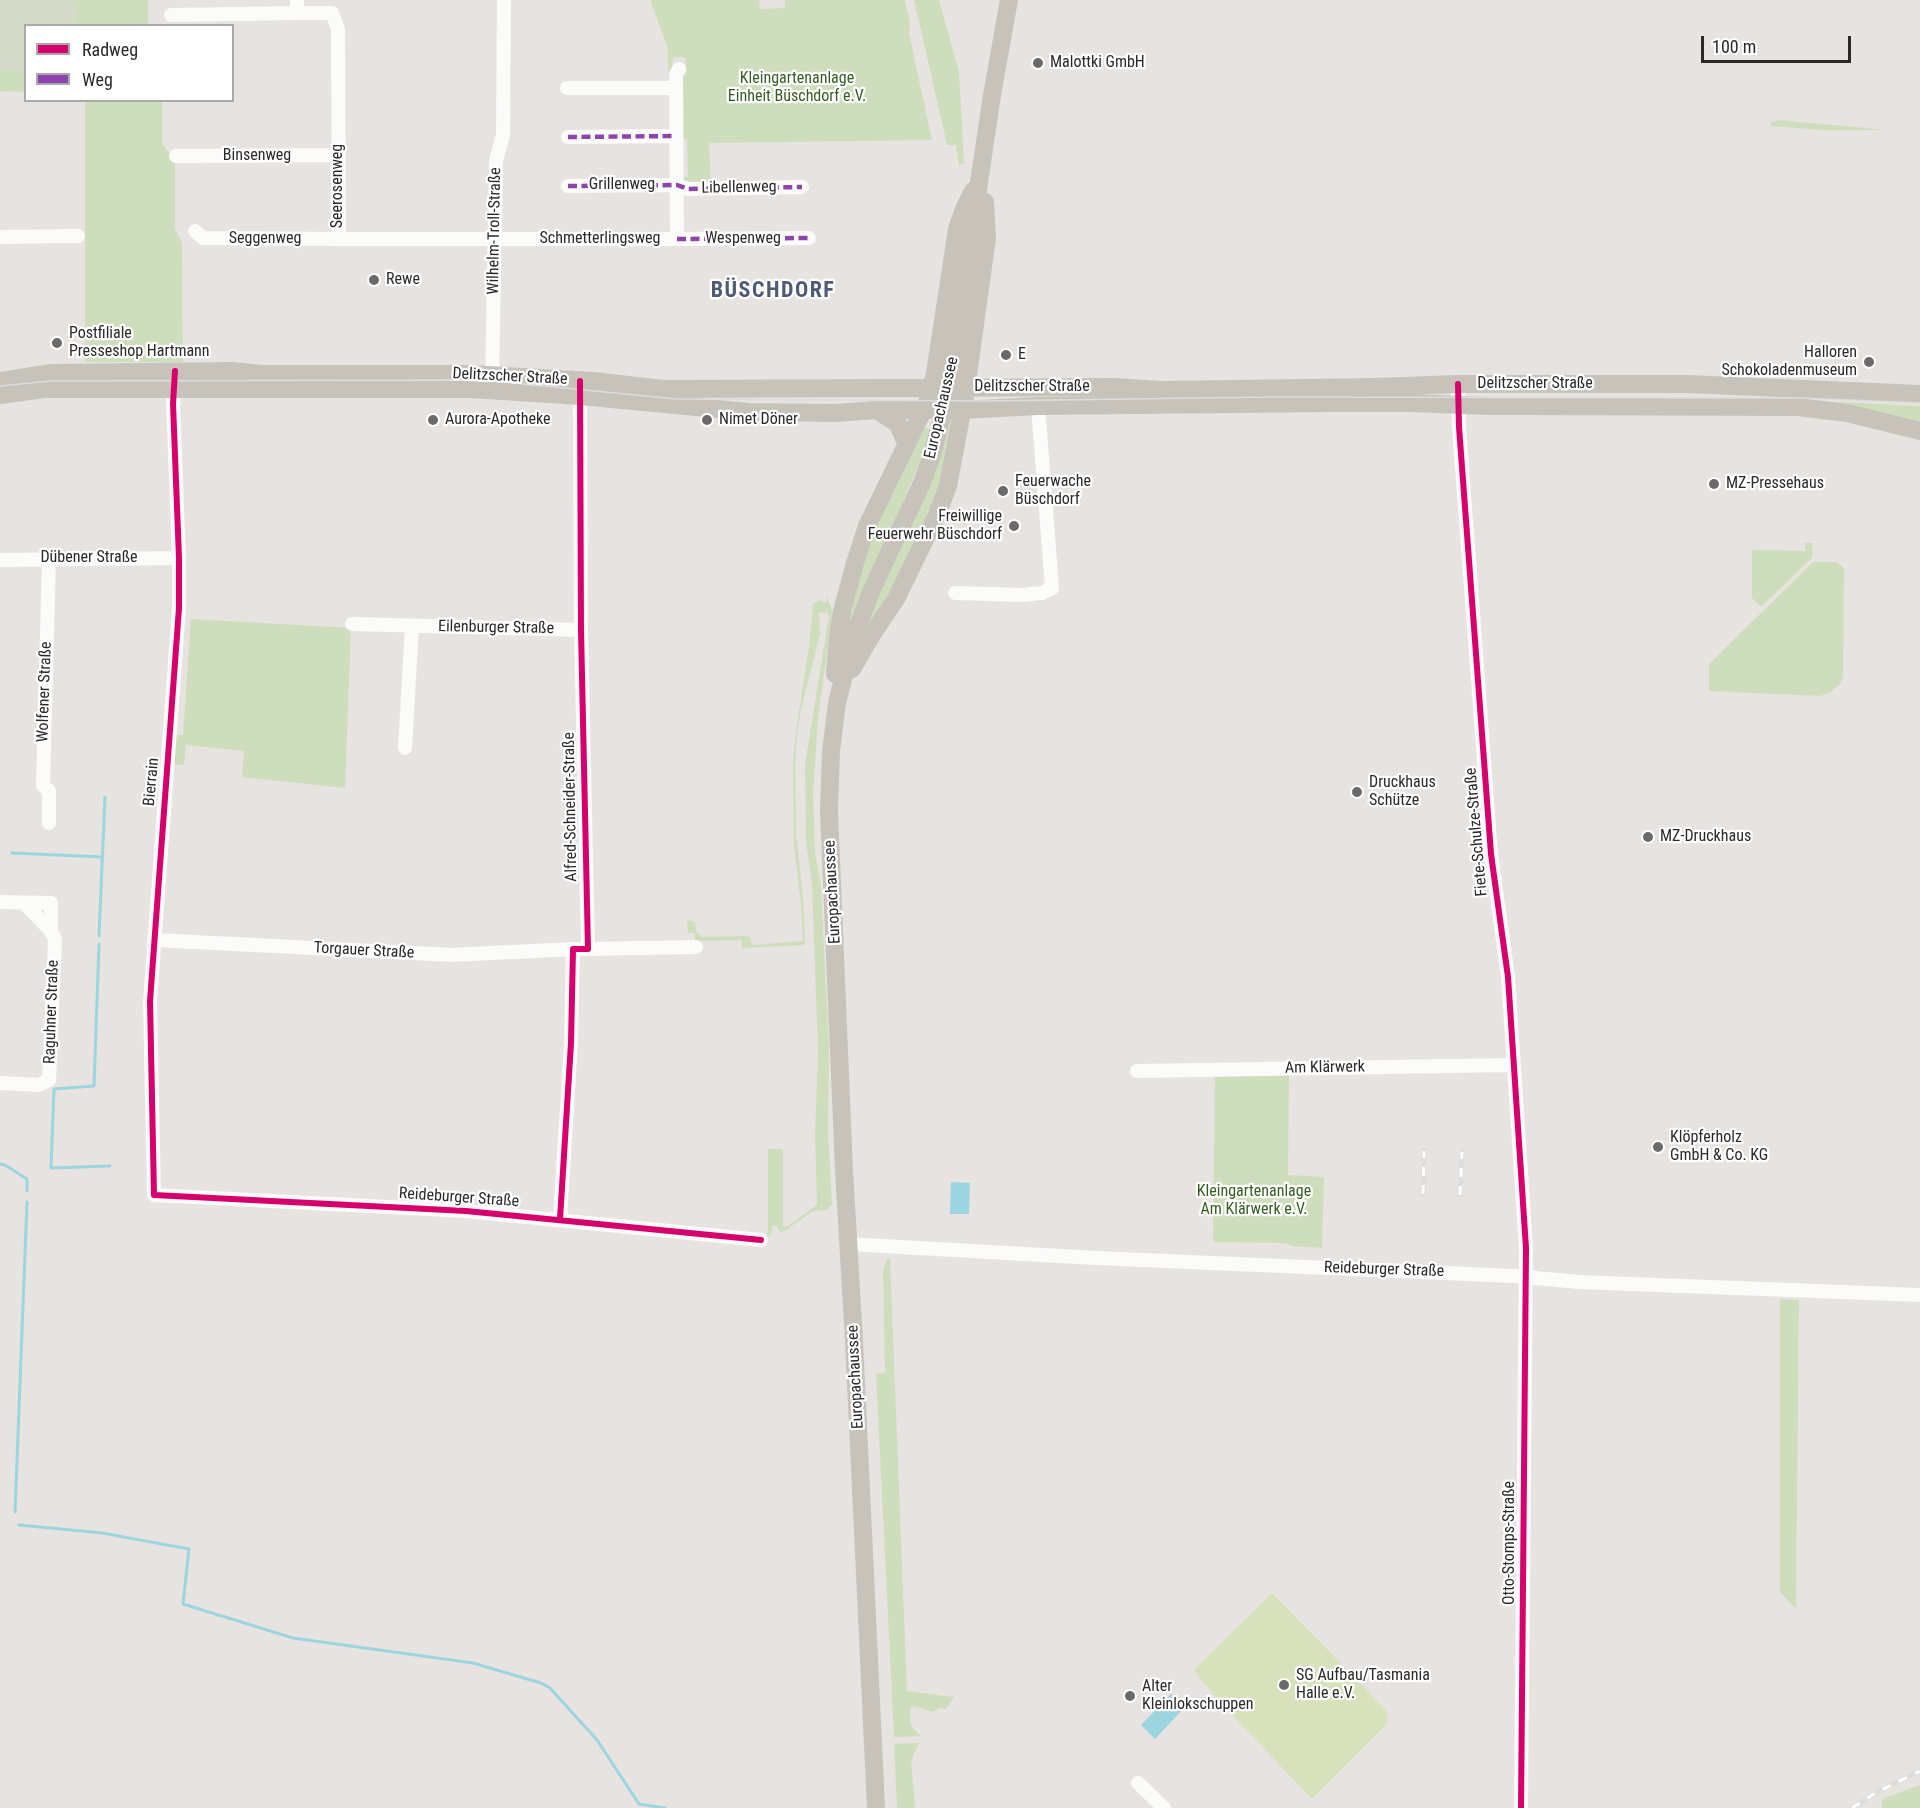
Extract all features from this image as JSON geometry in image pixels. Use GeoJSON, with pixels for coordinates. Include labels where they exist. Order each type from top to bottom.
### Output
{"type":"FeatureCollection","features":[{"type":"Feature","properties":{"kind":"main road","name":"Europachaussee"},"geometry":{"type":"LineString","coordinates":[[876,1808],[829,811],[831,751],[837,703],[862,613],[922,483],[941,422],[952,374],[1009,0]]}},
{"type":"Feature","properties":{"kind":"main road"},"geometry":{"type":"LineString","coordinates":[[837,703],[835,663],[837,638],[848,587],[867,526],[906,443],[944,410],[962,387],[987,238],[981,173]]}},
{"type":"Feature","properties":{"kind":"main road"},"geometry":{"type":"LineString","coordinates":[[837,703],[855,663],[896,599],[944,498],[952,467],[944,410],[935,387],[957,229],[981,173]]}},
{"type":"Feature","properties":{"kind":"main road","name":"Delitzscher Straße"},"geometry":{"type":"LineString","coordinates":[[0,381],[51,372],[175,380]]}},
{"type":"Feature","properties":{"kind":"main road","name":"Delitzscher Straße"},"geometry":{"type":"LineString","coordinates":[[0,395],[44,389],[175,380],[233,372],[261,375],[470,374],[493,383],[580,388],[1115,387],[1160,390],[1458,384],[1687,384],[1920,394]]}},
{"type":"Feature","properties":{"kind":"main road","name":"Delitzscher Straße"},"geometry":{"type":"LineString","coordinates":[[580,388],[749,412],[835,413],[1038,406],[1333,402],[1798,407],[1847,413],[1920,430]]}},
{"type":"Feature","properties":{"kind":"main road"},"geometry":{"type":"LineString","coordinates":[[876,410],[898,424],[906,443]]}},
{"type":"Feature","properties":{"kind":"street","name":"Wilhelm-Troll-Straße"},"geometry":{"type":"LineString","coordinates":[[493,383],[496,161],[503,135],[504,0]]}},
{"type":"Feature","properties":{"kind":"street","name":"Seerosenweg"},"geometry":{"type":"LineString","coordinates":[[297,7],[332,13],[338,28],[339,239],[495,239]]}},
{"type":"Feature","properties":{"kind":"street"},"geometry":{"type":"LineString","coordinates":[[171,15],[297,7]]}},
{"type":"Feature","properties":{"kind":"street","name":"Schmetterlingsweg"},"geometry":{"type":"LineString","coordinates":[[495,239],[677,239],[676,74],[679,69]]}},
{"type":"Feature","properties":{"kind":"street"},"geometry":{"type":"LineString","coordinates":[[567,88],[676,88]]}},
{"type":"Feature","properties":{"kind":"street"},"geometry":{"type":"LineString","coordinates":[[568,137],[676,136]]}},
{"type":"Feature","properties":{"kind":"street","name":"Binsenweg"},"geometry":{"type":"LineString","coordinates":[[176,156],[338,155]]}},
{"type":"Feature","properties":{"kind":"street","name":"Grillenweg"},"geometry":{"type":"LineString","coordinates":[[567,186],[677,185]]}},
{"type":"Feature","properties":{"kind":"street","name":"Libellenweg"},"geometry":{"type":"LineString","coordinates":[[677,185],[687,189],[802,187]]}},
{"type":"Feature","properties":{"kind":"street","name":"Seggenweg"},"geometry":{"type":"LineString","coordinates":[[195,231],[203,238],[339,239]]}},
{"type":"Feature","properties":{"kind":"street"},"geometry":{"type":"LineString","coordinates":[[0,237],[78,236]]}},
{"type":"Feature","properties":{"kind":"street","name":"Wespenweg"},"geometry":{"type":"LineString","coordinates":[[677,239],[809,238]]}},
{"type":"Feature","properties":{"kind":"street","name":"Bierrain"},"geometry":{"type":"LineString","coordinates":[[154,1195],[150,1001],[179,608],[175,380]]}},
{"type":"Feature","properties":{"kind":"street","name":"Fiete-Schulze-Straße"},"geometry":{"type":"LineString","coordinates":[[1458,384],[1491,854],[1508,977],[1526,1278]]}},
{"type":"Feature","properties":{"kind":"street","name":"Alfred-Schneider-Straße"},"geometry":{"type":"LineString","coordinates":[[580,388],[580,630],[588,949]]}},
{"type":"Feature","properties":{"kind":"street","name":"Delitzscher Straße"},"geometry":{"type":"LineString","coordinates":[[955,593],[1022,595],[1042,593],[1052,588],[1038,406]]}},
{"type":"Feature","properties":{"kind":"street","name":"Wolfener Straße"},"geometry":{"type":"LineString","coordinates":[[49,558],[43,785],[49,791],[49,823]]}},
{"type":"Feature","properties":{"kind":"street","name":"Dübener Straße"},"geometry":{"type":"LineString","coordinates":[[0,560],[179,558]]}},
{"type":"Feature","properties":{"kind":"street","name":"Eilenburger Straße"},"geometry":{"type":"LineString","coordinates":[[352,624],[580,630]]}},
{"type":"Feature","properties":{"kind":"street"},"geometry":{"type":"LineString","coordinates":[[405,748],[412,626]]}},
{"type":"Feature","properties":{"kind":"street","name":"Raguhner Straße"},"geometry":{"type":"LineString","coordinates":[[0,902],[51,903],[51,931],[55,939],[49,1080],[39,1085],[0,1083]]}},
{"type":"Feature","properties":{"kind":"street"},"geometry":{"type":"LineString","coordinates":[[24,903],[51,931]]}},
{"type":"Feature","properties":{"kind":"street","name":"Torgauer Straße"},"geometry":{"type":"LineString","coordinates":[[154,940],[452,955],[573,949]]}},
{"type":"Feature","properties":{"kind":"street"},"geometry":{"type":"LineString","coordinates":[[560,1219],[571,1044],[573,949],[696,947]]}},
{"type":"Feature","properties":{"kind":"street","name":"Am Klärwerk"},"geometry":{"type":"LineString","coordinates":[[1137,1071],[1514,1065]]}},
{"type":"Feature","properties":{"kind":"street","name":"Reideburger Straße"},"geometry":{"type":"LineString","coordinates":[[154,1195],[375,1206],[560,1219],[761,1240]]}},
{"type":"Feature","properties":{"kind":"street","name":"Reideburger Straße"},"geometry":{"type":"LineString","coordinates":[[848,1244],[1096,1258],[1514,1276],[1579,1282],[1920,1295]]}},
{"type":"Feature","properties":{"kind":"street","name":"Otto-Stomps-Straße"},"geometry":{"type":"LineString","coordinates":[[1521,1808],[1526,1278]]}},
{"type":"Feature","properties":{"kind":"street"},"geometry":{"type":"LineString","coordinates":[[1138,1783],[1164,1808]]}},
{"type":"Feature","properties":{"kind":"green space"},"geometry":{"type":"Polygon","coordinates":[[[0,0],[73,0],[74,24],[24,24],[24,70],[0,70],[0,0]]]}},
{"type":"Feature","properties":{"kind":"green space"},"geometry":{"type":"Polygon","coordinates":[[[73,0],[148,0],[148,24],[74,24],[73,0]]]}},
{"type":"Feature","properties":{"kind":"green space","name":"Kleingartenanlage Einheit Büschdorf e.V."},"geometry":{"type":"Polygon","coordinates":[[[650,0],[759,0],[760,9],[785,8],[785,0],[905,0],[910,25],[909,33],[932,140],[709,143],[711,185],[683,185],[680,177],[688,177],[687,139],[680,139],[679,79],[687,74],[685,57],[673,57],[669,83],[667,46],[650,0]]]}},
{"type":"Feature","properties":{"kind":"green space"},"geometry":{"type":"Polygon","coordinates":[[[914,0],[939,0],[959,72],[964,163],[959,165],[956,145],[947,145],[914,0]]]}},
{"type":"Feature","properties":{"kind":"green space"},"geometry":{"type":"Polygon","coordinates":[[[0,70],[24,70],[24,92],[0,91],[0,70]]]}},
{"type":"Feature","properties":{"kind":"green space"},"geometry":{"type":"Polygon","coordinates":[[[85,102],[162,102],[162,144],[175,161],[175,229],[182,243],[183,362],[85,362],[85,102]]]}},
{"type":"Feature","properties":{"kind":"green space"},"geometry":{"type":"Polygon","coordinates":[[[1779,120],[1885,130],[1824,130],[1770,126],[1772,122],[1779,120]]]}},
{"type":"Feature","properties":{"kind":"green space"},"geometry":{"type":"Polygon","coordinates":[[[1698,401],[1840,402],[1920,406],[1920,422],[1698,401]]]}},
{"type":"Feature","properties":{"kind":"green space"},"geometry":{"type":"Polygon","coordinates":[[[951,420],[945,476],[899,585],[860,634],[939,461],[951,420]]]}},
{"type":"Feature","properties":{"kind":"green space"},"geometry":{"type":"Polygon","coordinates":[[[919,427],[931,429],[922,457],[858,608],[842,637],[861,555],[919,427]]]}},
{"type":"Feature","properties":{"kind":"green space"},"geometry":{"type":"Polygon","coordinates":[[[1805,543],[1813,543],[1812,558],[1761,607],[1752,598],[1752,550],[1805,551],[1805,543]]]}},
{"type":"Feature","properties":{"kind":"green space"},"geometry":{"type":"Polygon","coordinates":[[[1813,562],[1837,562],[1844,569],[1843,677],[1840,684],[1830,693],[1820,696],[1709,691],[1709,664],[1813,562]]]}},
{"type":"Feature","properties":{"kind":"green space"},"geometry":{"type":"Polygon","coordinates":[[[826,595],[833,612],[818,718],[813,793],[815,852],[821,887],[829,1046],[828,1130],[832,1204],[827,1210],[813,1211],[783,1232],[773,1225],[771,1235],[766,1237],[768,1231],[768,1149],[783,1149],[783,1226],[786,1227],[817,1205],[815,1136],[818,1050],[812,885],[806,841],[805,764],[829,616],[827,612],[819,613],[820,634],[801,710],[795,763],[796,835],[803,898],[805,945],[742,948],[742,940],[695,941],[694,933],[688,933],[687,920],[695,922],[697,933],[702,937],[748,936],[755,945],[803,941],[794,847],[793,762],[813,604],[819,600],[827,603],[826,595]]]}},
{"type":"Feature","properties":{"kind":"green space"},"geometry":{"type":"Polygon","coordinates":[[[191,619],[351,628],[345,788],[242,777],[244,751],[186,745],[184,765],[173,764],[176,735],[183,735],[191,619]]]}},
{"type":"Feature","properties":{"kind":"green space","name":"Kleingartenanlage Am Klärwerk e.V."},"geometry":{"type":"Polygon","coordinates":[[[1215,1072],[1289,1073],[1288,1175],[1324,1177],[1322,1248],[1291,1246],[1286,1243],[1213,1242],[1215,1072]]]}},
{"type":"Feature","properties":{"kind":"green space"},"geometry":{"type":"Polygon","coordinates":[[[887,1259],[890,1259],[907,1691],[954,1697],[946,1709],[940,1708],[933,1712],[914,1706],[910,1708],[911,1725],[920,1736],[894,1737],[876,1374],[885,1373],[883,1271],[887,1259]]]}},
{"type":"Feature","properties":{"kind":"green space"},"geometry":{"type":"Polygon","coordinates":[[[1780,1299],[1799,1300],[1796,1609],[1780,1592],[1780,1299]]]}},
{"type":"Feature","properties":{"kind":"green space","name":"SG Aufbau/Tasmania Halle e.V."},"geometry":{"type":"Polygon","coordinates":[[[1272,1593],[1387,1711],[1387,1724],[1312,1799],[1217,1699],[1194,1670],[1272,1593]]]}},
{"type":"Feature","properties":{"kind":"green space"},"geometry":{"type":"Polygon","coordinates":[[[919,1743],[911,1760],[915,1808],[897,1808],[894,1744],[919,1743]]]}},
{"type":"Feature","properties":{"kind":"green space"},"geometry":{"type":"Polygon","coordinates":[[[1920,1785],[1920,1808],[1882,1808],[1882,1799],[1920,1785]]]}},
{"type":"Feature","properties":{"kind":"water"},"geometry":{"type":"Polygon","coordinates":[[[951,1182],[970,1183],[969,1214],[950,1214],[951,1182]]]}},
{"type":"Feature","properties":{"kind":"water"},"geometry":{"type":"Polygon","coordinates":[[[1171,1694],[1185,1707],[1155,1739],[1141,1725],[1171,1694]]]}},
{"type":"Feature","properties":{"kind":"waterway"},"geometry":{"type":"LineString","coordinates":[[99,936],[105,797]]}},
{"type":"Feature","properties":{"kind":"waterway"},"geometry":{"type":"LineString","coordinates":[[12,853],[102,857]]}},
{"type":"Feature","properties":{"kind":"waterway"},"geometry":{"type":"LineString","coordinates":[[99,944],[94,1086],[54,1089],[51,1168],[110,1166]]}},
{"type":"Feature","properties":{"kind":"waterway"},"geometry":{"type":"LineString","coordinates":[[0,1164],[27,1179],[27,1191]]}},
{"type":"Feature","properties":{"kind":"waterway"},"geometry":{"type":"LineString","coordinates":[[15,1512],[27,1202]]}},
{"type":"Feature","properties":{"kind":"waterway"},"geometry":{"type":"LineString","coordinates":[[19,1525],[102,1533],[189,1549],[183,1604],[293,1638],[473,1663],[541,1683],[550,1688],[597,1740],[639,1804],[665,1808]]}},
{"type":"Feature","properties":{"kind":"tram line"},"geometry":{"type":"LineString","coordinates":[[0,386],[50,381],[464,380],[676,399],[984,401],[1273,397],[1801,398],[1920,403]]}},
{"type":"Feature","properties":{"kind":"railway"},"geometry":{"type":"LineString","coordinates":[[1423,1194],[1424,1151]]}},
{"type":"Feature","properties":{"kind":"railway"},"geometry":{"type":"LineString","coordinates":[[1460,1195],[1462,1152]]}},
{"type":"Feature","properties":{"kind":"railway"},"geometry":{"type":"LineString","coordinates":[[1852,1808],[1877,1792],[1920,1771]]}},
{"type":"Feature","properties":{"kind":"marked path"},"geometry":{"type":"LineString","coordinates":[[568,137],[676,136]]}},
{"type":"Feature","properties":{"kind":"marked path"},"geometry":{"type":"LineString","coordinates":[[568,186],[677,185],[688,189],[802,187]]}},
{"type":"Feature","properties":{"kind":"marked path"},"geometry":{"type":"LineString","coordinates":[[677,239],[809,238]]}},
{"type":"Feature","properties":{"kind":"cycle path"},"geometry":{"type":"LineString","coordinates":[[175,371],[173,404],[179,608],[150,1001],[154,1195],[466,1211],[761,1240]]}},
{"type":"Feature","properties":{"kind":"cycle path"},"geometry":{"type":"LineString","coordinates":[[560,1219],[571,1043],[573,949],[588,949],[581,630],[580,381]]}},
{"type":"Feature","properties":{"kind":"cycle path"},"geometry":{"type":"LineString","coordinates":[[1458,384],[1459,427],[1491,854],[1508,977],[1526,1248],[1521,1808]]}},
{"type":"Feature","properties":{"kind":"place","name":"Malottki GmbH"},"geometry":{"type":"Point","coordinates":[1038,63]}},
{"type":"Feature","properties":{"kind":"place","name":"Rewe"},"geometry":{"type":"Point","coordinates":[374,280]}},
{"type":"Feature","properties":{"kind":"place","name":"Postfiliale Presseshop Hartmann"},"geometry":{"type":"Point","coordinates":[57,343]}},
{"type":"Feature","properties":{"kind":"place","name":"E"},"geometry":{"type":"Point","coordinates":[1006,355]}},
{"type":"Feature","properties":{"kind":"place","name":"Halloren Schokoladenmuseum"},"geometry":{"type":"Point","coordinates":[1869,362]}},
{"type":"Feature","properties":{"kind":"place","name":"Aurora-Apotheke"},"geometry":{"type":"Point","coordinates":[433,420]}},
{"type":"Feature","properties":{"kind":"place","name":"Nimet Döner"},"geometry":{"type":"Point","coordinates":[707,420]}},
{"type":"Feature","properties":{"kind":"place","name":"MZ-Pressehaus"},"geometry":{"type":"Point","coordinates":[1714,484]}},
{"type":"Feature","properties":{"kind":"place","name":"Feuerwache Büschdorf"},"geometry":{"type":"Point","coordinates":[1003,491]}},
{"type":"Feature","properties":{"kind":"place","name":"Freiwillige Feuerwehr Büschdorf"},"geometry":{"type":"Point","coordinates":[1014,526]}},
{"type":"Feature","properties":{"kind":"place","name":"Druckhaus Schütze"},"geometry":{"type":"Point","coordinates":[1357,792]}},
{"type":"Feature","properties":{"kind":"place","name":"MZ-Druckhaus"},"geometry":{"type":"Point","coordinates":[1648,837]}},
{"type":"Feature","properties":{"kind":"place","name":"Klöpferholz GmbH & Co. KG"},"geometry":{"type":"Point","coordinates":[1658,1147]}},
{"type":"Feature","properties":{"kind":"place","name":"SG Aufbau/Tasmania Halle e.V."},"geometry":{"type":"Point","coordinates":[1284,1685]}},
{"type":"Feature","properties":{"kind":"place","name":"Alter Kleinlokschuppen"},"geometry":{"type":"Point","coordinates":[1130,1696]}},
{"type":"Feature","properties":{"kind":"district","name":"BÜSCHDORF"},"geometry":{"type":"Point","coordinates":[773,291]}}]}
